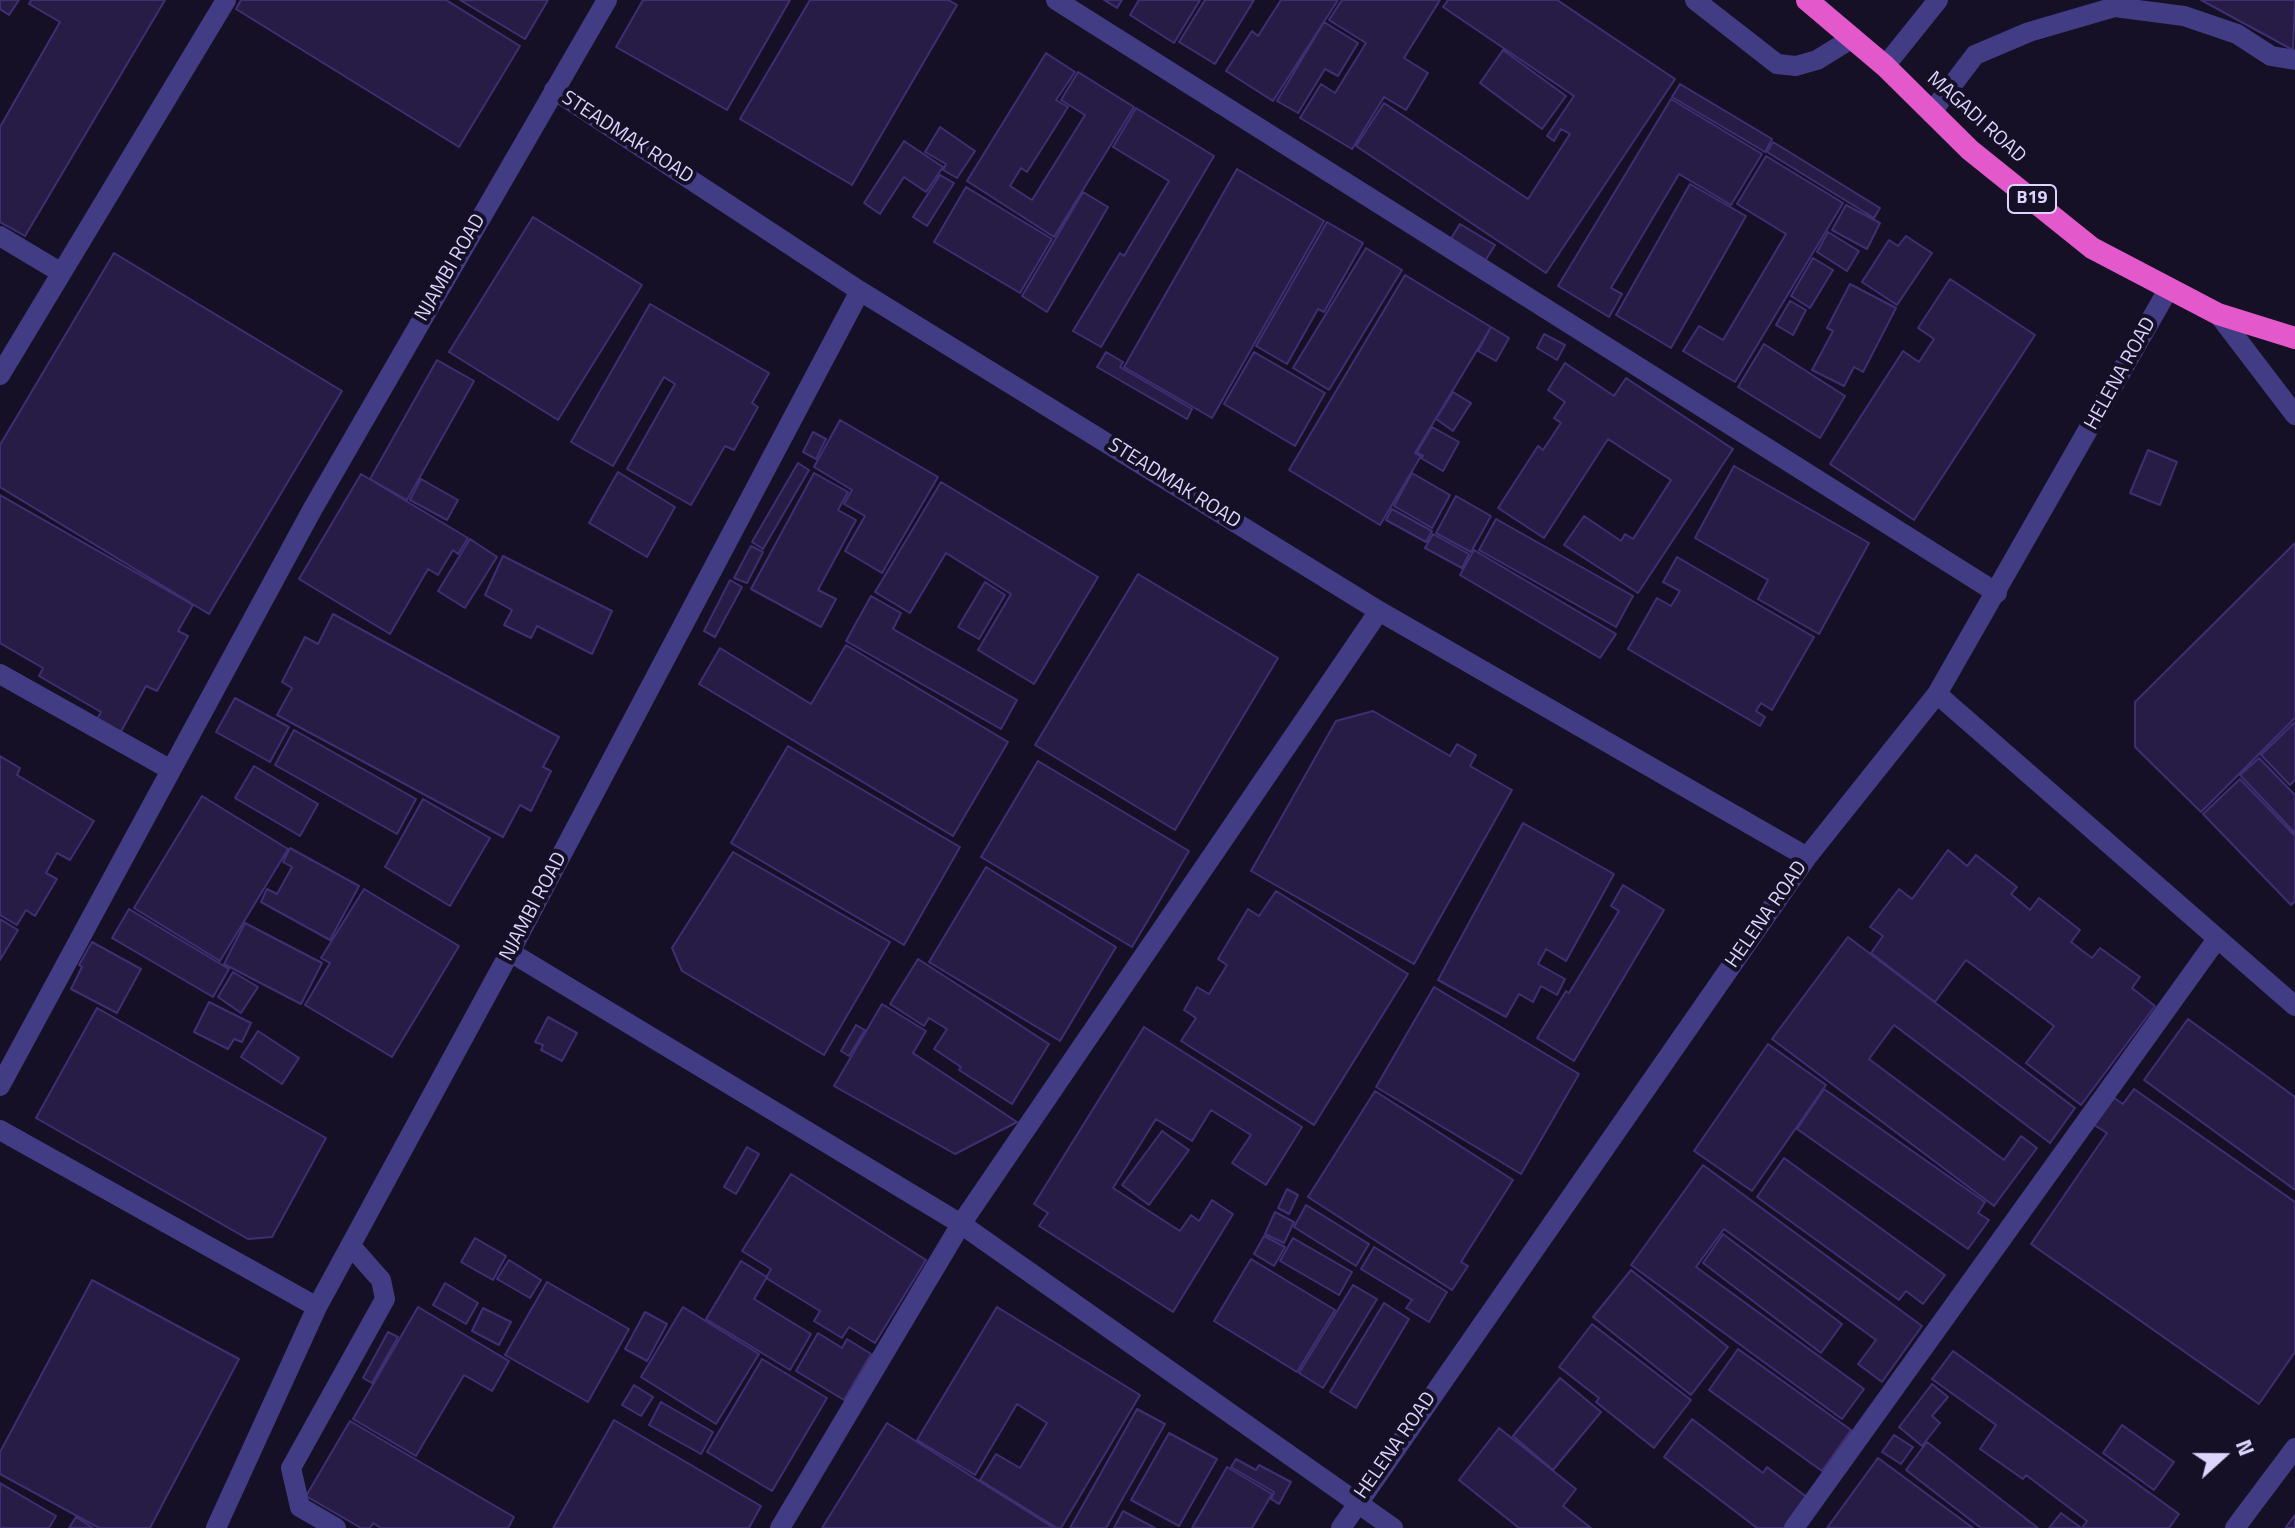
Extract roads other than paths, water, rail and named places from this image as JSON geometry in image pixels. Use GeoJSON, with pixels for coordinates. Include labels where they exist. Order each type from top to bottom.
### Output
{"type":"FeatureCollection","features":[{"type":"Feature","properties":{"kind":"highway","name":"MAGADI ROAD"},"geometry":{"type":"LineString","coordinates":[[1807,0],[1885,66],[1970,150],[2092,248],[2218,314],[2295,338]]}},
{"type":"Feature","properties":{"kind":"street"},"geometry":{"type":"LineString","coordinates":[[0,375],[226,0]]}},
{"type":"Feature","properties":{"kind":"street","name":"NJAMBI ROAD"},"geometry":{"type":"LineString","coordinates":[[0,1086],[312,510],[607,0]]}},
{"type":"Feature","properties":{"kind":"street"},"geometry":{"type":"LineString","coordinates":[[1056,0],[1997,593]]}},
{"type":"Feature","properties":{"kind":"street"},"geometry":{"type":"LineString","coordinates":[[1695,0],[1777,64],[1796,66],[1817,60],[1851,39]]}},
{"type":"Feature","properties":{"kind":"street"},"geometry":{"type":"LineString","coordinates":[[1885,66],[1938,0]]}},
{"type":"Feature","properties":{"kind":"street"},"geometry":{"type":"LineString","coordinates":[[1931,113],[1975,55],[2029,32],[2115,7],[2184,16],[2237,34],[2271,56],[2295,60]]}},
{"type":"Feature","properties":{"kind":"street","name":"STEADMAK ROAD"},"geometry":{"type":"LineString","coordinates":[[554,90],[860,291],[1379,611],[1807,857]]}},
{"type":"Feature","properties":{"kind":"street"},"geometry":{"type":"LineString","coordinates":[[0,236],[60,272]]}},
{"type":"Feature","properties":{"kind":"street","name":"HELENA ROAD"},"geometry":{"type":"LineString","coordinates":[[1341,1528],[1807,857],[1937,694],[2169,288]]}},
{"type":"Feature","properties":{"kind":"street","name":"NJAMBI ROAD"},"geometry":{"type":"LineString","coordinates":[[216,1528],[317,1307],[510,952],[860,291]]}},
{"type":"Feature","properties":{"kind":"street"},"geometry":{"type":"LineString","coordinates":[[2218,314],[2295,415]]}},
{"type":"Feature","properties":{"kind":"street"},"geometry":{"type":"LineString","coordinates":[[780,1528],[961,1224],[1379,611]]}},
{"type":"Feature","properties":{"kind":"street"},"geometry":{"type":"LineString","coordinates":[[0,674],[171,770]]}},
{"type":"Feature","properties":{"kind":"street"},"geometry":{"type":"LineString","coordinates":[[1937,694],[2295,1006]]}},
{"type":"Feature","properties":{"kind":"street"},"geometry":{"type":"LineString","coordinates":[[1794,1528],[2217,939]]}},
{"type":"Feature","properties":{"kind":"street"},"geometry":{"type":"LineString","coordinates":[[510,952],[961,1224],[1393,1528]]}},
{"type":"Feature","properties":{"kind":"street"},"geometry":{"type":"LineString","coordinates":[[0,1130],[317,1307]]}},
{"type":"Feature","properties":{"kind":"street"},"geometry":{"type":"LineString","coordinates":[[336,1528],[300,1507],[291,1468],[385,1299],[381,1280],[351,1246]]}},
{"type":"Feature","properties":{"kind":"street"},"geometry":{"type":"LineString","coordinates":[[2235,1528],[2295,1448]]}}]}
